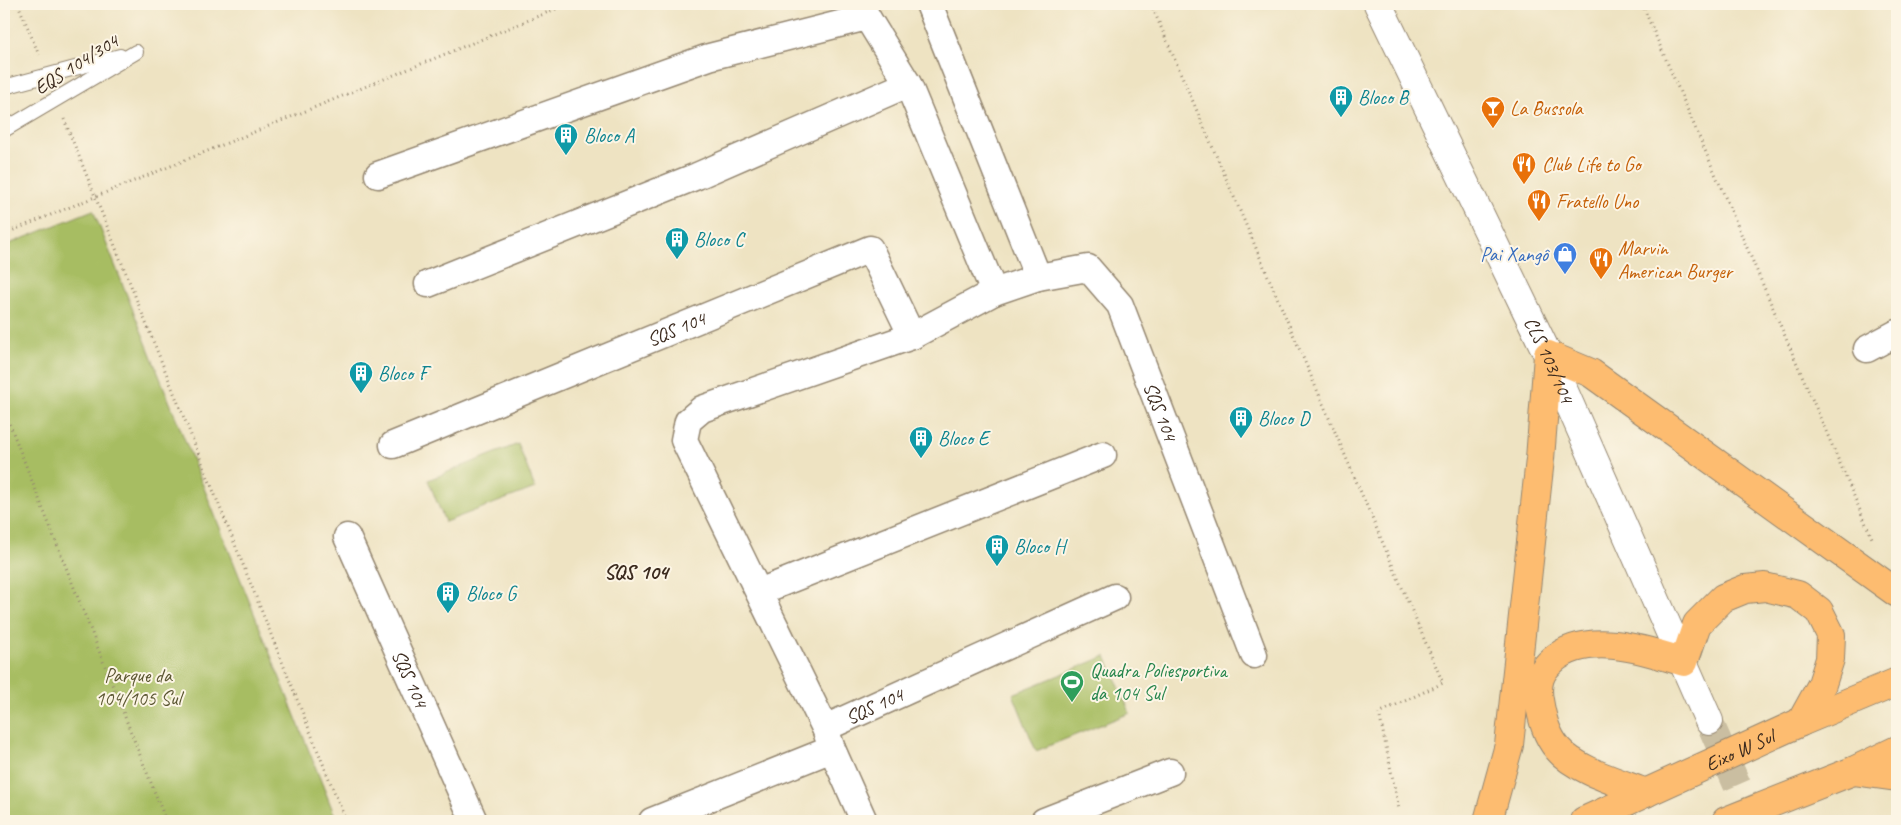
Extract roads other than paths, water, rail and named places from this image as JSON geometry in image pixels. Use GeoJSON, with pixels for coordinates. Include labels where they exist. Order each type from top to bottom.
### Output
{"type":"FeatureCollection","features":[{"type":"Feature","properties":{"kind":"main road"},"geometry":{"type":"LineString","coordinates":[[1488,821],[1509,746],[1540,459],[1548,355],[1591,373],[1897,593]]}},
{"type":"Feature","properties":{"kind":"main road"},"geometry":{"type":"LineString","coordinates":[[1646,793],[1582,768],[1558,750],[1544,725],[1537,686],[1546,666],[1562,652],[1578,645],[1601,644],[1641,648],[1684,662],[1697,624],[1723,598],[1745,589],[1765,587],[1798,595],[1820,611],[1831,635],[1830,659],[1822,684],[1801,722]]}},
{"type":"Feature","properties":{"kind":"main road","name":"Eixo W Sul"},"geometry":{"type":"LineString","coordinates":[[1584,821],[1801,722],[1897,682]]}},
{"type":"Feature","properties":{"kind":"main road"},"geometry":{"type":"LineString","coordinates":[[1726,821],[1853,771],[1897,750]]}},
{"type":"Feature","properties":{"kind":"main road"},"geometry":{"type":"LineString","coordinates":[[1853,771],[1897,777]]}},
{"type":"Feature","properties":{"kind":"street"},"geometry":{"type":"LineString","coordinates":[[929,4],[1038,277]]}},
{"type":"Feature","properties":{"kind":"street","name":"CLS 103/104"},"geometry":{"type":"LineString","coordinates":[[1378,4],[1548,355],[1709,720]]}},
{"type":"Feature","properties":{"kind":"street"},"geometry":{"type":"LineString","coordinates":[[378,175],[709,57],[863,10],[908,84],[994,292]]}},
{"type":"Feature","properties":{"kind":"street"},"geometry":{"type":"LineString","coordinates":[[428,284],[697,176],[908,84]]}},
{"type":"Feature","properties":{"kind":"street","name":"SQS 104"},"geometry":{"type":"LineString","coordinates":[[393,445],[870,249],[912,336]]}},
{"type":"Feature","properties":{"kind":"street","name":"SQS 104"},"geometry":{"type":"LineString","coordinates":[[864,821],[828,738],[684,440],[688,421],[702,409],[912,336],[994,292],[1038,277],[1088,268],[1120,305],[1254,655]]}},
{"type":"Feature","properties":{"kind":"street"},"geometry":{"type":"LineString","coordinates":[[1866,349],[1897,333]]}},
{"type":"Feature","properties":{"kind":"street"},"geometry":{"type":"LineString","coordinates":[[759,592],[1103,455]]}},
{"type":"Feature","properties":{"kind":"street","name":"SQS 104"},"geometry":{"type":"LineString","coordinates":[[347,537],[474,821]]}},
{"type":"Feature","properties":{"kind":"street","name":"SQS 104"},"geometry":{"type":"LineString","coordinates":[[652,821],[828,738],[1115,597]]}},
{"type":"Feature","properties":{"kind":"street"},"geometry":{"type":"LineString","coordinates":[[1044,821],[1170,772]]}},
{"type":"Feature","properties":{"kind":"lane","name":"EQS 104/304"},"geometry":{"type":"LineString","coordinates":[[4,87],[136,52],[4,130]]}},
{"type":"Feature","properties":{"kind":"tunnel"},"geometry":{"type":"LineString","coordinates":[[1709,721],[1753,821]]}},
{"type":"Feature","properties":{"kind":"place","name":"Bloco B"},"geometry":{"type":"Point","coordinates":[1341,118]}},
{"type":"Feature","properties":{"kind":"place","name":"La Bussola"},"geometry":{"type":"Point","coordinates":[1493,129]}},
{"type":"Feature","properties":{"kind":"place","name":"Bloco A"},"geometry":{"type":"Point","coordinates":[566,156]}},
{"type":"Feature","properties":{"kind":"place","name":"Club Life to Go"},"geometry":{"type":"Point","coordinates":[1524,185]}},
{"type":"Feature","properties":{"kind":"place","name":"Fratello Uno"},"geometry":{"type":"Point","coordinates":[1539,222]}},
{"type":"Feature","properties":{"kind":"place","name":"Bloco C"},"geometry":{"type":"Point","coordinates":[677,260]}},
{"type":"Feature","properties":{"kind":"place","name":"Pai Xangô"},"geometry":{"type":"Point","coordinates":[1565,275]}},
{"type":"Feature","properties":{"kind":"place","name":"Marvin American Burger"},"geometry":{"type":"Point","coordinates":[1601,280]}},
{"type":"Feature","properties":{"kind":"place","name":"Bloco F"},"geometry":{"type":"Point","coordinates":[361,394]}},
{"type":"Feature","properties":{"kind":"place","name":"Bloco D"},"geometry":{"type":"Point","coordinates":[1241,439]}},
{"type":"Feature","properties":{"kind":"place","name":"Bloco E"},"geometry":{"type":"Point","coordinates":[921,459]}},
{"type":"Feature","properties":{"kind":"place","name":"Bloco H"},"geometry":{"type":"Point","coordinates":[997,567]}},
{"type":"Feature","properties":{"kind":"place","name":"Bloco G"},"geometry":{"type":"Point","coordinates":[448,614]}},
{"type":"Feature","properties":{"kind":"place","name":"Quadra Poliesportiva da 104 Sul"},"geometry":{"type":"Point","coordinates":[1072,703]}},
{"type":"Feature","properties":{"kind":"district","name":"SQS 104"},"geometry":{"type":"Point","coordinates":[636,572]}},
{"type":"Feature","properties":{"kind":"park label","name":"Parque da 104/105 Sul"},"geometry":{"type":"Point","coordinates":[138,686]}}]}
